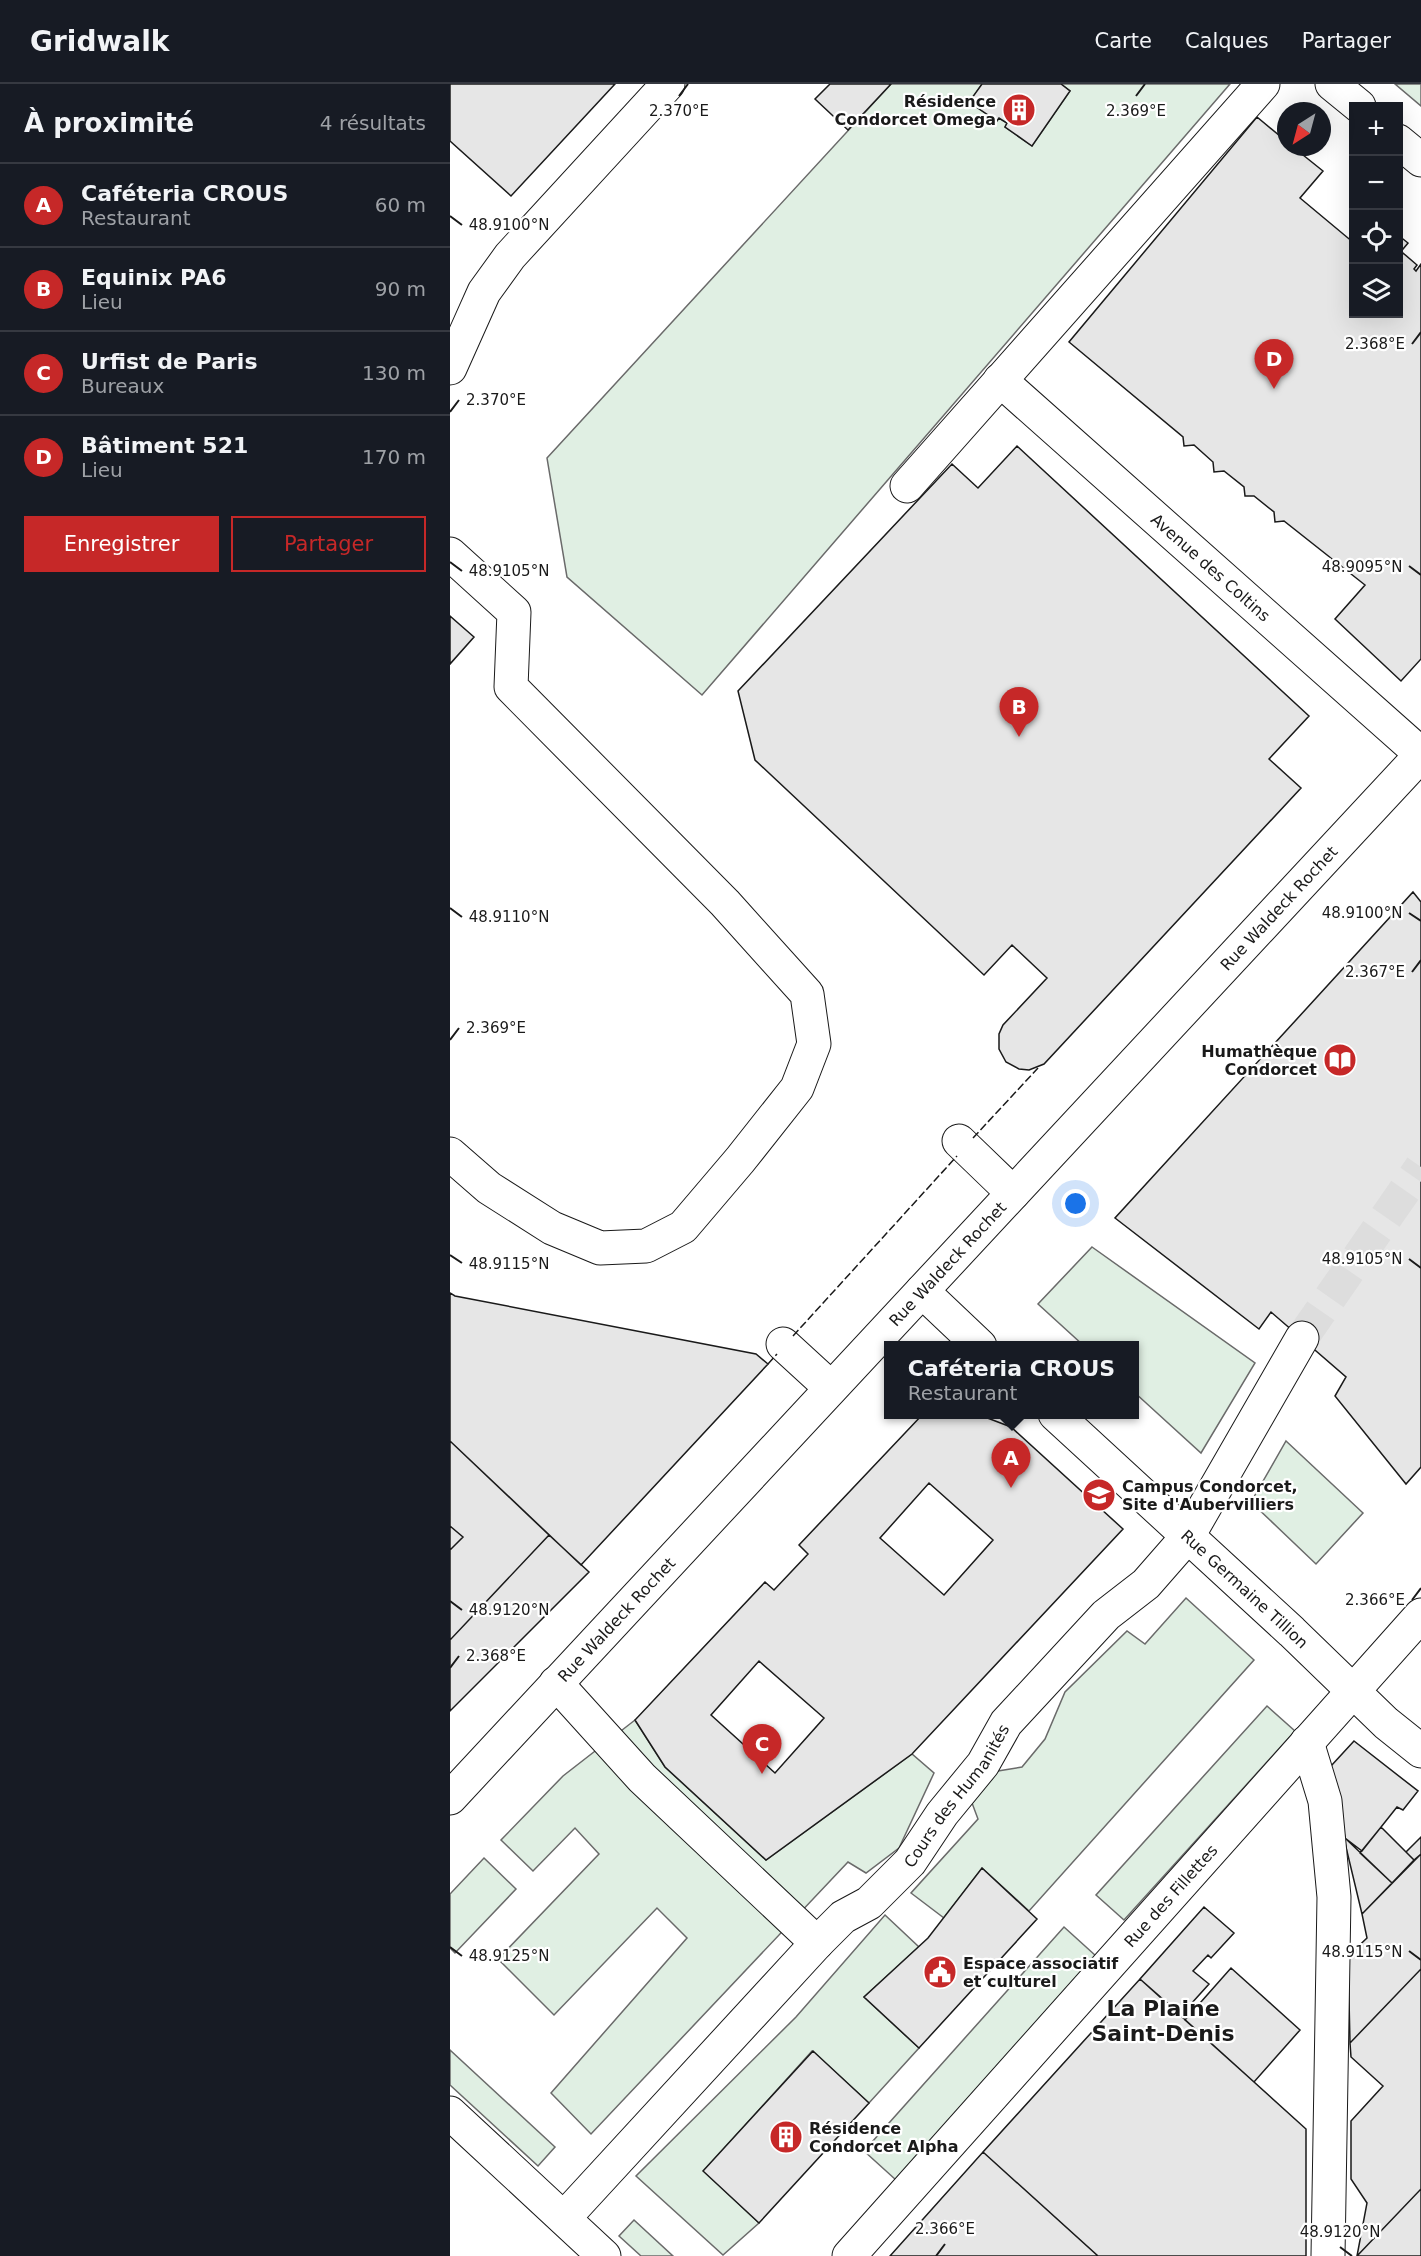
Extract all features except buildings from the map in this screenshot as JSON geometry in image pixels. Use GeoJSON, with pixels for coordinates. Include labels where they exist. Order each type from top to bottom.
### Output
{"type":"FeatureCollection","features":[{"type":"Feature","properties":{"kind":"street"},"geometry":{"type":"LineString","coordinates":[[450,368],[483,292],[510,256],[668,84]]}},
{"type":"Feature","properties":{"kind":"street"},"geometry":{"type":"LineString","coordinates":[[907,486],[1263,84]]}},
{"type":"Feature","properties":{"kind":"street"},"geometry":{"type":"LineString","coordinates":[[1332,84],[1354,102]]}},
{"type":"Feature","properties":{"kind":"street"},"geometry":{"type":"LineString","coordinates":[[1403,145],[1421,160]]}},
{"type":"Feature","properties":{"kind":"street","name":"Avenue des Coltins"},"geometry":{"type":"LineString","coordinates":[[1000,380],[1421,754]]}},
{"type":"Feature","properties":{"kind":"street"},"geometry":{"type":"LineString","coordinates":[[450,554],[514,612],[511,687],[725,903],[807,994],[814,1044],[797,1088],[741,1160],[683,1227],[646,1246],[600,1248],[552,1228],[489,1188],[450,1154]]}},
{"type":"Feature","properties":{"kind":"street","name":"Rue Waldeck Rochet"},"geometry":{"type":"LineString","coordinates":[[450,1798],[1421,754]]}},
{"type":"Feature","properties":{"kind":"street"},"geometry":{"type":"LineString","coordinates":[[959,1141],[1013,1193]]}},
{"type":"Feature","properties":{"kind":"street"},"geometry":{"type":"LineString","coordinates":[[922,1291],[975,1341]]}},
{"type":"Feature","properties":{"kind":"street","name":"Cours des Humanités"},"geometry":{"type":"LineString","coordinates":[[564,2218],[817,1943],[843,1917],[869,1903],[910,1862],[942,1814],[983,1764],[1006,1723],[1106,1616],[1146,1584],[1188,1536],[1302,1338]]}},
{"type":"Feature","properties":{"kind":"street"},"geometry":{"type":"LineString","coordinates":[[783,1344],[831,1388]]}},
{"type":"Feature","properties":{"kind":"street","name":"Rue Germaine Tillion"},"geometry":{"type":"LineString","coordinates":[[1060,1419],[1386,1723],[1421,1751]]}},
{"type":"Feature","properties":{"kind":"street","name":"Rue des Fillettes"},"geometry":{"type":"LineString","coordinates":[[849,2256],[1421,1615]]}},
{"type":"Feature","properties":{"kind":"street"},"geometry":{"type":"LineString","coordinates":[[556,1683],[642,1778],[817,1943]]}},
{"type":"Feature","properties":{"kind":"street"},"geometry":{"type":"LineString","coordinates":[[1307,1742],[1325,1801],[1334,1897],[1328,2256]]}},
{"type":"Feature","properties":{"kind":"street"},"geometry":{"type":"LineString","coordinates":[[450,2113],[604,2256]]}},
{"type":"Feature","properties":{"kind":"green space"},"geometry":{"type":"Polygon","coordinates":[[[891,84],[982,84],[970,102],[996,121],[999,118],[1007,123],[1005,127],[1032,146],[1070,91],[1061,84],[1230,84],[702,695],[567,577],[547,458],[891,84]]]}},
{"type":"Feature","properties":{"kind":"green space"},"geometry":{"type":"Polygon","coordinates":[[[1395,84],[1421,84],[1421,106],[1395,84]]]}},
{"type":"Feature","properties":{"kind":"green space"},"geometry":{"type":"Polygon","coordinates":[[[1092,1247],[1255,1363],[1201,1453],[1139,1397],[1139,1341],[1079,1341],[1038,1304],[1092,1247]]]}},
{"type":"Feature","properties":{"kind":"green space"},"geometry":{"type":"Polygon","coordinates":[[[1286,1441],[1363,1513],[1316,1564],[1251,1502],[1286,1441]]]}},
{"type":"Feature","properties":{"kind":"green space"},"geometry":{"type":"Polygon","coordinates":[[[1186,1598],[1254,1660],[1029,1911],[982,1868],[944,1918],[911,1893],[978,1819],[972,1803],[998,1771],[1022,1767],[1045,1739],[1065,1692],[1127,1631],[1145,1644],[1186,1598]]]}},
{"type":"Feature","properties":{"kind":"green space"},"geometry":{"type":"Polygon","coordinates":[[[1267,1706],[1295,1731],[1124,1920],[1096,1895],[1267,1706]]]}},
{"type":"Feature","properties":{"kind":"green space"},"geometry":{"type":"Polygon","coordinates":[[[635,1720],[665,1767],[766,1860],[912,1754],[934,1773],[899,1848],[866,1873],[848,1862],[591,2134],[551,2093],[687,1938],[657,1908],[554,2015],[498,1959],[599,1854],[575,1828],[533,1871],[501,1840],[563,1776],[635,1720]]]}},
{"type":"Feature","properties":{"kind":"green space"},"geometry":{"type":"Polygon","coordinates":[[[484,1858],[516,1889],[455,1953],[450,1948],[450,1894],[484,1858]]]}},
{"type":"Feature","properties":{"kind":"green space"},"geometry":{"type":"Polygon","coordinates":[[[885,1915],[919,1947],[864,1997],[919,2048],[869,2103],[812,2051],[704,2171],[759,2223],[723,2255],[636,2176],[796,2017],[885,1915]]]}},
{"type":"Feature","properties":{"kind":"green space"},"geometry":{"type":"Polygon","coordinates":[[[1064,1927],[1096,1956],[896,2180],[864,2151],[1064,1927]]]}},
{"type":"Feature","properties":{"kind":"green space"},"geometry":{"type":"Polygon","coordinates":[[[450,2050],[555,2147],[538,2166],[450,2085],[450,2050]]]}},
{"type":"Feature","properties":{"kind":"green space"},"geometry":{"type":"Polygon","coordinates":[[[634,2220],[673,2256],[641,2256],[619,2236],[634,2220]]]}},
{"type":"Feature","properties":{"kind":"tunnel"},"geometry":{"type":"LineString","coordinates":[[1302,1338],[1421,1167]]}},
{"type":"Feature","properties":{"kind":"fence"},"geometry":{"type":"LineString","coordinates":[[973,1138],[1038,1068]]}},
{"type":"Feature","properties":{"kind":"fence"},"geometry":{"type":"LineString","coordinates":[[793,1336],[957,1156]]}},
{"type":"Feature","properties":{"kind":"fence"},"geometry":{"type":"LineString","coordinates":[[768,1364],[777,1354]]}},
{"type":"Feature","properties":{"kind":"place","name":"Résidence Condorcet Omega"},"geometry":{"type":"Point","coordinates":[1019,110]}},
{"type":"Feature","properties":{"kind":"place","name":"Bâtiment 521"},"geometry":{"type":"Point","coordinates":[1274,389]}},
{"type":"Feature","properties":{"kind":"place","name":"Equinix PA6"},"geometry":{"type":"Point","coordinates":[1019,737]}},
{"type":"Feature","properties":{"kind":"place","name":"Humathèque Condorcet"},"geometry":{"type":"Point","coordinates":[1340,1060]}},
{"type":"Feature","properties":{"kind":"place","name":"Caféteria CROUS"},"geometry":{"type":"Point","coordinates":[1011,1488]}},
{"type":"Feature","properties":{"kind":"place","name":"Campus Condorcet, Site d'Aubervilliers"},"geometry":{"type":"Point","coordinates":[1099,1495]}},
{"type":"Feature","properties":{"kind":"place","name":"Urfist de Paris"},"geometry":{"type":"Point","coordinates":[762,1774]}},
{"type":"Feature","properties":{"kind":"place","name":"Espace associatif et culturel"},"geometry":{"type":"Point","coordinates":[940,1972]}},
{"type":"Feature","properties":{"kind":"place","name":"Résidence Condorcet Alpha"},"geometry":{"type":"Point","coordinates":[786,2137]}},
{"type":"Feature","properties":{"kind":"district","name":"La Plaine Saint-Denis"},"geometry":{"type":"Point","coordinates":[1163,2021]}}]}
